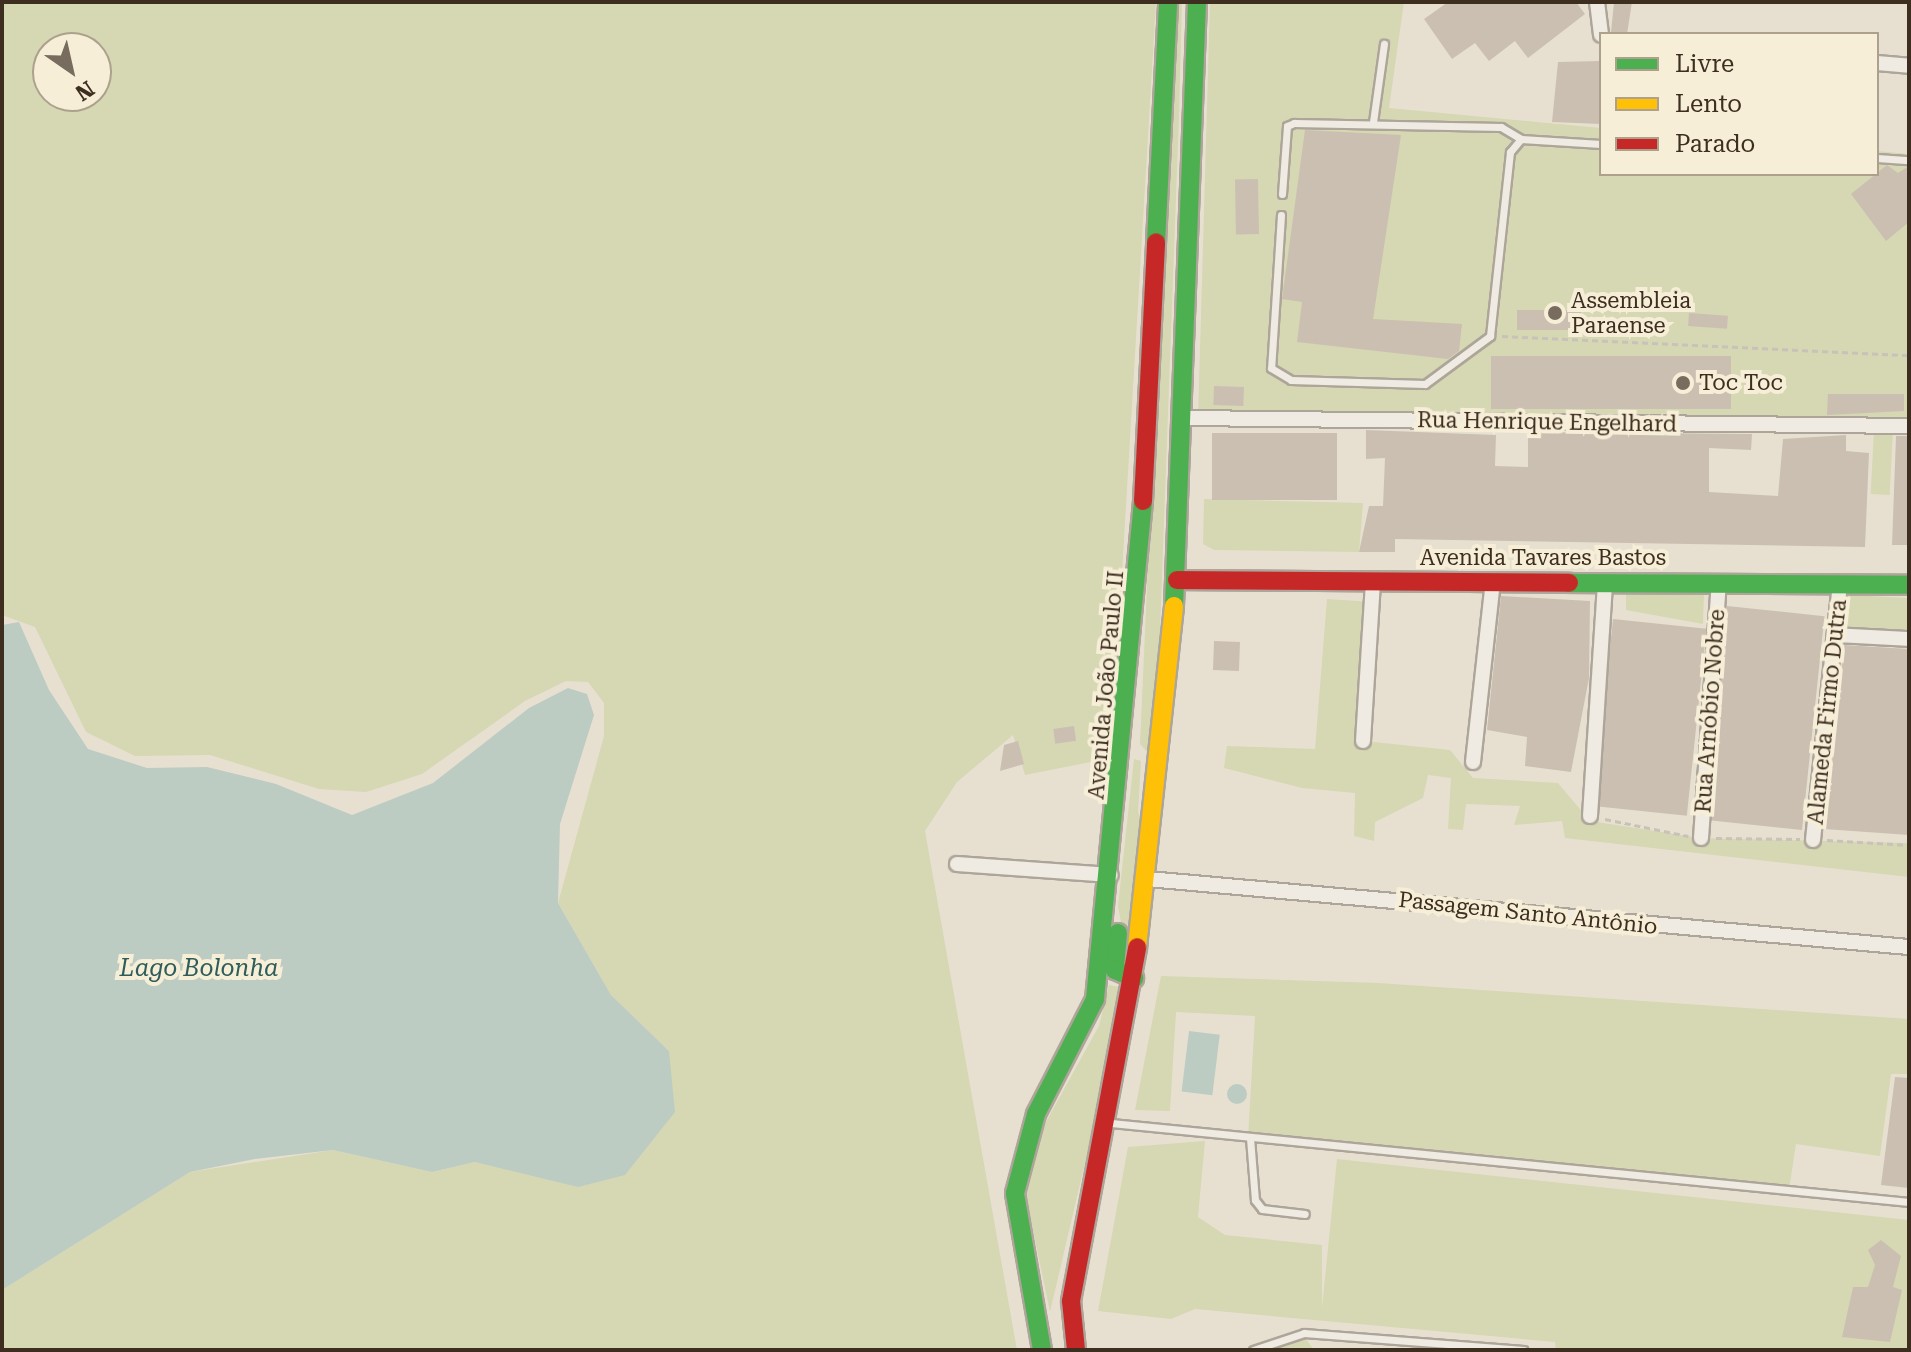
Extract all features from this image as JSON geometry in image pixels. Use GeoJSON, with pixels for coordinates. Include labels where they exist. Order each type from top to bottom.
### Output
{"type":"FeatureCollection","features":[{"type":"Feature","properties":{"kind":"main road","name":"Avenida João Paulo II"},"geometry":{"type":"LineString","coordinates":[[1042,1350],[1015,1193],[1036,1114],[1095,999],[1108,909],[1127,748],[1168,2]]}},
{"type":"Feature","properties":{"kind":"main road"},"geometry":{"type":"LineString","coordinates":[[1076,1350],[1071,1301],[1134,978],[1148,879],[1177,580],[1197,2]]}},
{"type":"Feature","properties":{"kind":"main road","name":"Avenida Tavares Bastos"},"geometry":{"type":"LineString","coordinates":[[1177,580],[1909,585]]}},
{"type":"Feature","properties":{"kind":"main road"},"geometry":{"type":"LineString","coordinates":[[1127,748],[1146,756],[1143,805],[1153,817]]}},
{"type":"Feature","properties":{"kind":"main road"},"geometry":{"type":"LineString","coordinates":[[1108,909],[1119,920],[1115,970],[1134,978]]}},
{"type":"Feature","properties":{"kind":"street"},"geometry":{"type":"LineString","coordinates":[[1597,2],[1601,32]]}},
{"type":"Feature","properties":{"kind":"street"},"geometry":{"type":"LineString","coordinates":[[1879,63],[1909,66]]}},
{"type":"Feature","properties":{"kind":"street","name":"Rua Henrique Engelhard"},"geometry":{"type":"LineString","coordinates":[[1184,418],[1909,426]]}},
{"type":"Feature","properties":{"kind":"street"},"geometry":{"type":"LineString","coordinates":[[1363,741],[1373,580]]}},
{"type":"Feature","properties":{"kind":"street"},"geometry":{"type":"LineString","coordinates":[[1473,762],[1493,582]]}},
{"type":"Feature","properties":{"kind":"street"},"geometry":{"type":"LineString","coordinates":[[1590,816],[1605,582]]}},
{"type":"Feature","properties":{"kind":"street","name":"Rua Arnóbio Nobre"},"geometry":{"type":"LineString","coordinates":[[1701,838],[1719,583]]}},
{"type":"Feature","properties":{"kind":"street","name":"Alameda Firmo Dutra"},"geometry":{"type":"LineString","coordinates":[[1813,840],[1840,585]]}},
{"type":"Feature","properties":{"kind":"street"},"geometry":{"type":"LineString","coordinates":[[1835,635],[1909,639]]}},
{"type":"Feature","properties":{"kind":"street"},"geometry":{"type":"LineString","coordinates":[[957,864],[1111,875]]}},
{"type":"Feature","properties":{"kind":"street","name":"Passagem Santo Antônio"},"geometry":{"type":"LineString","coordinates":[[1148,879],[1909,947]]}},
{"type":"Feature","properties":{"kind":"lane"},"geometry":{"type":"LineString","coordinates":[[1373,122],[1384,44]]}},
{"type":"Feature","properties":{"kind":"lane"},"geometry":{"type":"LineString","coordinates":[[1282,194],[1287,126],[1373,122],[1501,127],[1521,139],[1599,144]]}},
{"type":"Feature","properties":{"kind":"lane"},"geometry":{"type":"LineString","coordinates":[[1281,215],[1277,374],[1425,384],[1490,336],[1510,152],[1521,139]]}},
{"type":"Feature","properties":{"kind":"lane"},"geometry":{"type":"LineString","coordinates":[[1879,158],[1909,160]]}},
{"type":"Feature","properties":{"kind":"lane"},"geometry":{"type":"LineString","coordinates":[[1105,1122],[1909,1202]]}},
{"type":"Feature","properties":{"kind":"lane"},"geometry":{"type":"LineString","coordinates":[[1250,1138],[1255,1200],[1262,1209],[1305,1214]]}},
{"type":"Feature","properties":{"kind":"lane"},"geometry":{"type":"LineString","coordinates":[[1253,1350],[1304,1333],[1523,1350]]}},
{"type":"Feature","properties":{"kind":"path"},"geometry":{"type":"LineString","coordinates":[[1490,336],[1909,355]]}},
{"type":"Feature","properties":{"kind":"path"},"geometry":{"type":"LineString","coordinates":[[1590,816],[1701,838],[1909,845]]}},
{"type":"Feature","properties":{"kind":"green space"},"geometry":{"type":"Polygon","coordinates":[[[2,2],[1156,2],[1111,758],[1025,775],[1013,735],[957,782],[925,831],[1017,1350],[2,1350],[2,1290],[190,1172],[333,1150],[432,1172],[475,1162],[525,1169],[578,1187],[669,1051],[611,995],[558,903],[604,736],[604,703],[588,682],[566,681],[525,701],[422,774],[366,792],[319,789],[210,755],[135,756],[86,732],[35,627],[2,615],[2,2]]]}},
{"type":"Feature","properties":{"kind":"green space"},"geometry":{"type":"Polygon","coordinates":[[[1173,2],[1182,2],[1179,117],[1159,657],[1148,753],[1140,744],[1173,2]]]}},
{"type":"Feature","properties":{"kind":"green space","name":"Assembleia Paraense"},"geometry":{"type":"Polygon","coordinates":[[[1210,2],[1404,2],[1389,108],[1599,128],[1599,176],[1879,176],[1879,151],[1909,154],[1909,425],[1198,419],[1210,2]]]}},
{"type":"Feature","properties":{"kind":"green space"},"geometry":{"type":"Polygon","coordinates":[[[1874,430],[1893,431],[1890,495],[1871,494],[1874,430]]]}},
{"type":"Feature","properties":{"kind":"green space"},"geometry":{"type":"Polygon","coordinates":[[[1204,499],[1363,503],[1359,552],[1214,550],[1203,544],[1204,499]]]}},
{"type":"Feature","properties":{"kind":"green space"},"geometry":{"type":"Polygon","coordinates":[[[1626,591],[1704,594],[1703,624],[1626,610],[1626,591]]]}},
{"type":"Feature","properties":{"kind":"green space"},"geometry":{"type":"Polygon","coordinates":[[[1847,595],[1909,598],[1909,636],[1841,630],[1847,595]]]}},
{"type":"Feature","properties":{"kind":"green space"},"geometry":{"type":"Polygon","coordinates":[[[1327,599],[1372,602],[1364,741],[1450,750],[1473,778],[1558,783],[1590,821],[1701,838],[1909,843],[1909,877],[1565,838],[1562,821],[1514,825],[1520,806],[1466,804],[1463,830],[1448,829],[1451,778],[1428,775],[1423,798],[1375,822],[1374,841],[1354,836],[1355,793],[1302,788],[1224,768],[1227,746],[1315,749],[1327,599]]]}},
{"type":"Feature","properties":{"kind":"green space"},"geometry":{"type":"Polygon","coordinates":[[[1134,759],[1141,761],[1138,812],[1146,830],[1130,972],[1118,906],[1134,759]]]}},
{"type":"Feature","properties":{"kind":"green space"},"geometry":{"type":"Polygon","coordinates":[[[1161,976],[1378,983],[1909,1019],[1909,1074],[1891,1074],[1880,1156],[1796,1144],[1789,1190],[1248,1138],[1255,1016],[1176,1012],[1170,1111],[1135,1110],[1161,976]]]}},
{"type":"Feature","properties":{"kind":"green space"},"geometry":{"type":"Polygon","coordinates":[[[1109,985],[1126,988],[1050,1312],[1025,1192],[1032,1147],[1099,1026],[1109,985]]]}},
{"type":"Feature","properties":{"kind":"green space"},"geometry":{"type":"Polygon","coordinates":[[[1205,1141],[1198,1217],[1225,1235],[1322,1245],[1322,1308],[1337,1159],[1909,1220],[1909,1350],[1556,1350],[1555,1342],[1195,1309],[1171,1319],[1098,1311],[1128,1147],[1205,1141]]]}},
{"type":"Feature","properties":{"kind":"green space"},"geometry":{"type":"Polygon","coordinates":[[[1305,1338],[1314,1350],[1273,1350],[1305,1338]]]}},
{"type":"Feature","properties":{"kind":"water","name":"Lago Bolonha"},"geometry":{"type":"Polygon","coordinates":[[[19,622],[49,690],[88,749],[147,768],[207,767],[276,784],[352,815],[433,783],[529,708],[568,688],[587,694],[594,715],[560,824],[558,903],[611,995],[669,1051],[675,1112],[625,1175],[578,1187],[475,1162],[432,1172],[333,1150],[255,1159],[190,1172],[2,1290],[2,625],[19,622]]]}},
{"type":"Feature","properties":{"kind":"water"},"geometry":{"type":"Polygon","coordinates":[[[1189,1031],[1220,1035],[1212,1095],[1182,1092],[1189,1031]]]}},
{"type":"Feature","properties":{"kind":"water"},"geometry":{"type":"Polygon","coordinates":[[[1237,1084],[1244,1087],[1247,1094],[1244,1101],[1237,1104],[1230,1101],[1227,1094],[1230,1087],[1237,1084]]]}},
{"type":"Feature","properties":{"kind":"building"},"geometry":{"type":"Polygon","coordinates":[[[1448,2],[1576,2],[1585,14],[1528,58],[1515,41],[1489,61],[1475,43],[1452,59],[1424,19],[1448,2]]]}},
{"type":"Feature","properties":{"kind":"building"},"geometry":{"type":"Polygon","coordinates":[[[1614,2],[1632,2],[1627,32],[1611,32],[1614,2]]]}},
{"type":"Feature","properties":{"kind":"building"},"geometry":{"type":"Polygon","coordinates":[[[1599,61],[1599,124],[1552,122],[1558,62],[1599,61]]]}},
{"type":"Feature","properties":{"kind":"building"},"geometry":{"type":"Polygon","coordinates":[[[1305,130],[1401,135],[1373,319],[1462,324],[1459,351],[1448,359],[1297,342],[1302,302],[1282,299],[1305,130]]]}},
{"type":"Feature","properties":{"kind":"building"},"geometry":{"type":"Polygon","coordinates":[[[1887,165],[1898,173],[1909,166],[1909,222],[1886,241],[1851,194],[1873,176],[1879,176],[1879,171],[1887,165]]]}},
{"type":"Feature","properties":{"kind":"building"},"geometry":{"type":"Polygon","coordinates":[[[1235,179],[1258,179],[1259,234],[1236,234],[1235,179]]]}},
{"type":"Feature","properties":{"kind":"building"},"geometry":{"type":"Polygon","coordinates":[[[1517,310],[1581,310],[1581,330],[1517,330],[1517,310]]]}},
{"type":"Feature","properties":{"kind":"building"},"geometry":{"type":"Polygon","coordinates":[[[1689,313],[1728,316],[1727,329],[1688,326],[1689,313]]]}},
{"type":"Feature","properties":{"kind":"building"},"geometry":{"type":"Polygon","coordinates":[[[1491,356],[1731,356],[1731,409],[1491,409],[1491,356]]]}},
{"type":"Feature","properties":{"kind":"building"},"geometry":{"type":"Polygon","coordinates":[[[1214,386],[1244,387],[1243,406],[1213,405],[1214,386]]]}},
{"type":"Feature","properties":{"kind":"building"},"geometry":{"type":"Polygon","coordinates":[[[1828,394],[1904,394],[1904,411],[1827,415],[1828,394]]]}},
{"type":"Feature","properties":{"kind":"building"},"geometry":{"type":"Polygon","coordinates":[[[1366,430],[1496,435],[1495,466],[1528,467],[1528,432],[1752,434],[1751,450],[1709,448],[1709,492],[1778,496],[1783,439],[1846,435],[1846,451],[1869,453],[1865,547],[1395,539],[1395,552],[1359,552],[1369,506],[1383,506],[1385,458],[1366,459],[1366,430]]]}},
{"type":"Feature","properties":{"kind":"building"},"geometry":{"type":"Polygon","coordinates":[[[1212,433],[1337,433],[1337,500],[1212,500],[1212,433]]]}},
{"type":"Feature","properties":{"kind":"building"},"geometry":{"type":"Polygon","coordinates":[[[1896,436],[1909,436],[1909,545],[1892,545],[1896,436]]]}},
{"type":"Feature","properties":{"kind":"building"},"geometry":{"type":"Polygon","coordinates":[[[1501,596],[1590,601],[1589,678],[1571,772],[1525,766],[1527,737],[1487,730],[1501,596]]]}},
{"type":"Feature","properties":{"kind":"building"},"geometry":{"type":"Polygon","coordinates":[[[1727,606],[1824,616],[1802,830],[1705,820],[1727,606]]]}},
{"type":"Feature","properties":{"kind":"building"},"geometry":{"type":"Polygon","coordinates":[[[1613,619],[1706,629],[1687,816],[1593,806],[1613,619]]]}},
{"type":"Feature","properties":{"kind":"building"},"geometry":{"type":"Polygon","coordinates":[[[1214,641],[1240,642],[1239,671],[1213,670],[1214,641]]]}},
{"type":"Feature","properties":{"kind":"building"},"geometry":{"type":"Polygon","coordinates":[[[1844,645],[1909,649],[1909,835],[1824,829],[1844,645]]]}},
{"type":"Feature","properties":{"kind":"building"},"geometry":{"type":"Polygon","coordinates":[[[1074,726],[1076,741],[1055,744],[1053,729],[1074,726]]]}},
{"type":"Feature","properties":{"kind":"building"},"geometry":{"type":"Polygon","coordinates":[[[1018,741],[1024,764],[1000,771],[1004,745],[1018,741]]]}},
{"type":"Feature","properties":{"kind":"building"},"geometry":{"type":"Polygon","coordinates":[[[1895,1077],[1909,1078],[1909,1188],[1881,1185],[1895,1077]]]}},
{"type":"Feature","properties":{"kind":"building"},"geometry":{"type":"Polygon","coordinates":[[[1881,1240],[1901,1256],[1893,1287],[1902,1290],[1890,1342],[1842,1337],[1853,1287],[1868,1287],[1875,1265],[1868,1250],[1881,1240]]]}},
{"type":"Feature","properties":{"kind":"traffic: fast"},"geometry":{"type":"LineString","coordinates":[[1156,242],[1168,2]]}},
{"type":"Feature","properties":{"kind":"traffic: fast"},"geometry":{"type":"LineString","coordinates":[[1174,606],[1197,2]]}},
{"type":"Feature","properties":{"kind":"traffic: fast"},"geometry":{"type":"LineString","coordinates":[[1042,1350],[1015,1193],[1036,1114],[1095,999],[1143,501]]}},
{"type":"Feature","properties":{"kind":"traffic: fast"},"geometry":{"type":"LineString","coordinates":[[1569,583],[1909,585]]}},
{"type":"Feature","properties":{"kind":"traffic: fast"},"geometry":{"type":"LineString","coordinates":[[1118,933],[1115,970],[1134,978]]}},
{"type":"Feature","properties":{"kind":"traffic: slow"},"geometry":{"type":"LineString","coordinates":[[1137,947],[1174,606]]}},
{"type":"Feature","properties":{"kind":"traffic: jam"},"geometry":{"type":"LineString","coordinates":[[1143,501],[1156,242]]}},
{"type":"Feature","properties":{"kind":"traffic: jam"},"geometry":{"type":"LineString","coordinates":[[1177,580],[1569,583]]}},
{"type":"Feature","properties":{"kind":"traffic: jam"},"geometry":{"type":"LineString","coordinates":[[1076,1350],[1071,1301],[1137,947]]}},
{"type":"Feature","properties":{"kind":"place","name":"Assembleia Paraense"},"geometry":{"type":"Point","coordinates":[1555,313]}},
{"type":"Feature","properties":{"kind":"place","name":"Toc Toc"},"geometry":{"type":"Point","coordinates":[1683,383]}}]}
